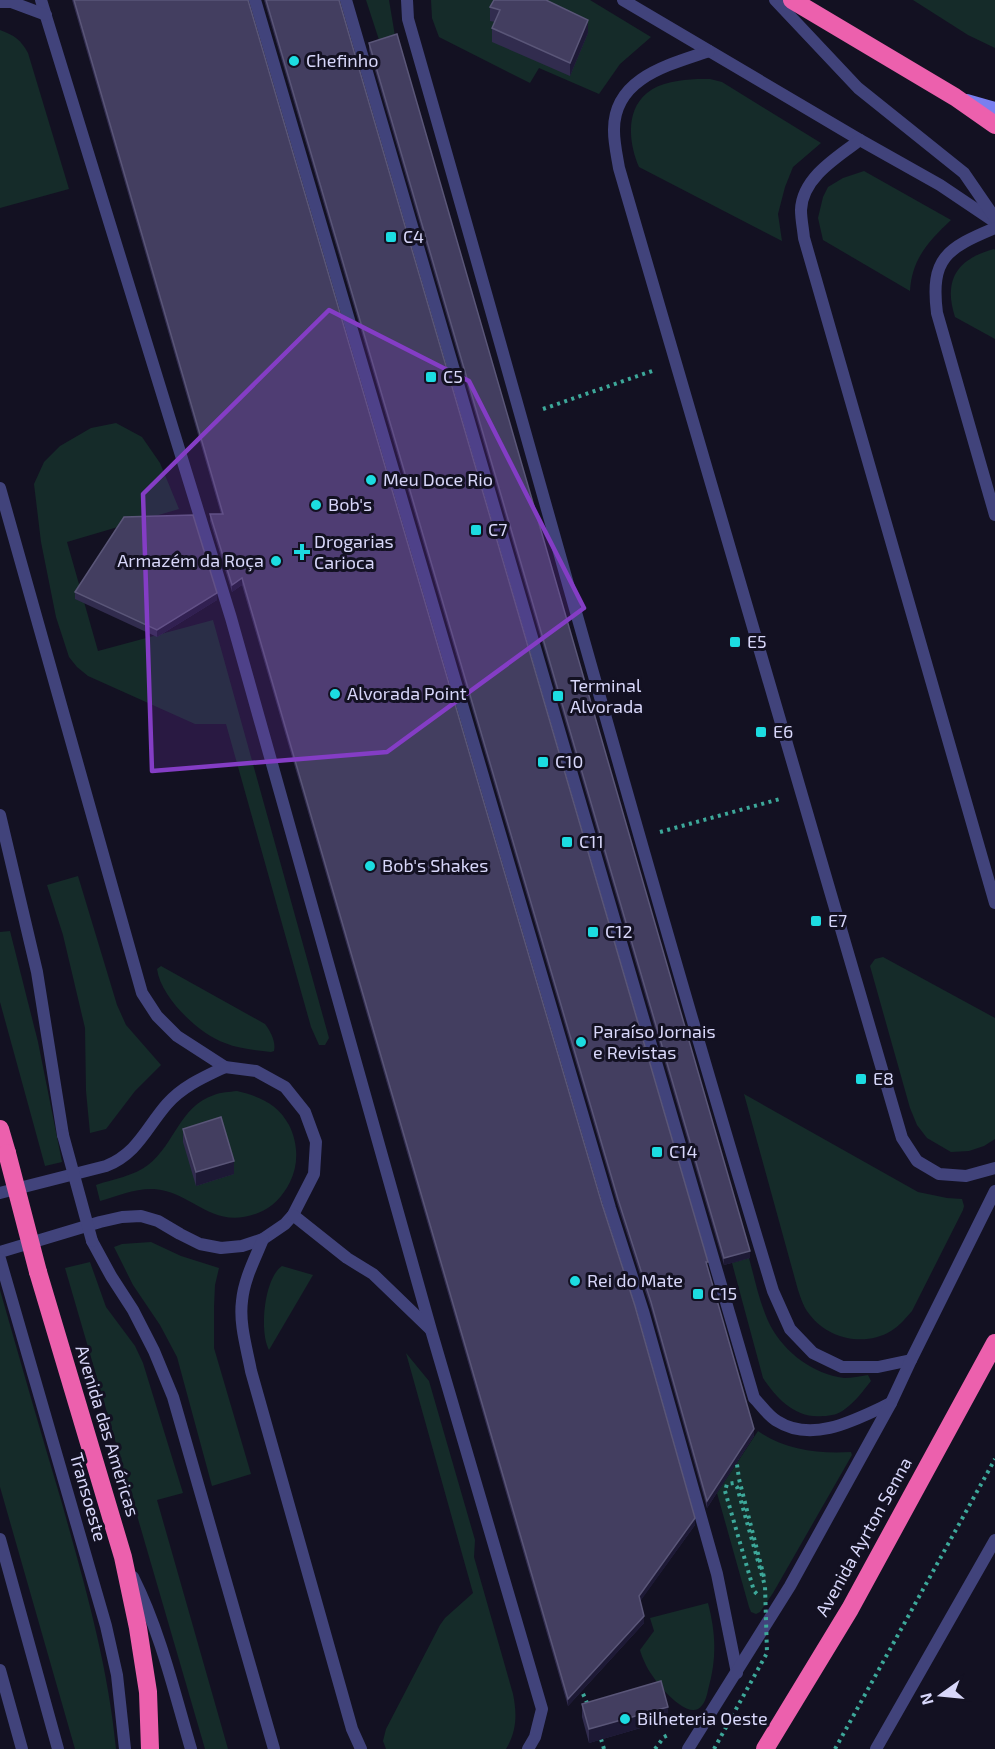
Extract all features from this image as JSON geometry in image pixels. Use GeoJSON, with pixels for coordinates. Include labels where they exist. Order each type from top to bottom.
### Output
{"type":"FeatureCollection","features":[{"type":"Feature","properties":{"kind":"highway"},"geometry":{"type":"LineString","coordinates":[[792,0],[955,97],[995,124]]}},
{"type":"Feature","properties":{"kind":"highway","name":"Avenida das Américas"},"geometry":{"type":"LineString","coordinates":[[0,1129],[38,1272],[123,1557],[138,1628],[148,1692],[150,1749]]}},
{"type":"Feature","properties":{"kind":"highway","name":"Avenida Ayrton Senna"},"geometry":{"type":"LineString","coordinates":[[765,1749],[850,1609],[995,1343]]}},
{"type":"Feature","properties":{"kind":"main road"},"geometry":{"type":"LineString","coordinates":[[955,97],[995,108]]}},
{"type":"Feature","properties":{"kind":"street"},"geometry":{"type":"LineString","coordinates":[[41,0],[231,618],[431,1330],[542,1709],[535,1737],[528,1749]]}},
{"type":"Feature","properties":{"kind":"street"},"geometry":{"type":"LineString","coordinates":[[255,0],[580,1105],[643,1311],[717,1574],[737,1673]]}},
{"type":"Feature","properties":{"kind":"street"},"geometry":{"type":"LineString","coordinates":[[346,0],[754,1398],[776,1421],[796,1429],[820,1431],[855,1420],[891,1403]]}},
{"type":"Feature","properties":{"kind":"street"},"geometry":{"type":"LineString","coordinates":[[407,0],[408,19],[640,838],[773,1291],[790,1329],[813,1353],[842,1367],[878,1367],[910,1359]]}},
{"type":"Feature","properties":{"kind":"street"},"geometry":{"type":"LineString","coordinates":[[623,0],[940,185],[995,222]]}},
{"type":"Feature","properties":{"kind":"street"},"geometry":{"type":"LineString","coordinates":[[775,0],[858,88],[964,173],[995,218]]}},
{"type":"Feature","properties":{"kind":"street"},"geometry":{"type":"LineString","coordinates":[[0,2],[11,2],[46,15]]}},
{"type":"Feature","properties":{"kind":"street"},"geometry":{"type":"LineString","coordinates":[[709,51],[659,69],[633,85],[619,103],[614,130],[618,168],[902,1138],[916,1161],[939,1174],[966,1176],[995,1168]]}},
{"type":"Feature","properties":{"kind":"street"},"geometry":{"type":"LineString","coordinates":[[860,140],[826,165],[810,182],[801,207],[804,238],[995,903]]}},
{"type":"Feature","properties":{"kind":"street"},"geometry":{"type":"LineString","coordinates":[[995,228],[950,250],[938,268],[934,291],[937,313],[995,515]]}},
{"type":"Feature","properties":{"kind":"street"},"geometry":{"type":"LineString","coordinates":[[0,488],[142,993],[157,1016],[177,1036],[225,1067],[256,1071],[285,1087],[305,1112],[316,1142],[314,1174],[293,1215],[285,1224],[263,1239],[243,1246],[221,1248],[200,1244],[158,1221],[141,1216],[100,1221],[0,1252]]}},
{"type":"Feature","properties":{"kind":"street"},"geometry":{"type":"LineString","coordinates":[[0,815],[37,972],[63,1135],[92,1241],[133,1310],[154,1351],[173,1397],[274,1749]]}},
{"type":"Feature","properties":{"kind":"street"},"geometry":{"type":"LineString","coordinates":[[0,1193],[106,1166],[119,1160],[131,1151],[168,1103],[192,1082],[225,1067]]}},
{"type":"Feature","properties":{"kind":"street"},"geometry":{"type":"LineString","coordinates":[[688,1749],[790,1586],[891,1403],[910,1359],[995,1191]]}},
{"type":"Feature","properties":{"kind":"street"},"geometry":{"type":"LineString","coordinates":[[293,1215],[347,1258],[373,1274],[431,1330]]}},
{"type":"Feature","properties":{"kind":"street"},"geometry":{"type":"LineString","coordinates":[[263,1239],[247,1276],[243,1294],[243,1331],[254,1383],[352,1729],[361,1748]]}},
{"type":"Feature","properties":{"kind":"street","name":"Transoeste"},"geometry":{"type":"LineString","coordinates":[[0,1259],[106,1626],[117,1675],[125,1749]]}},
{"type":"Feature","properties":{"kind":"street"},"geometry":{"type":"LineString","coordinates":[[0,1539],[58,1749]]}},
{"type":"Feature","properties":{"kind":"street"},"geometry":{"type":"LineString","coordinates":[[876,1749],[995,1540]]}},
{"type":"Feature","properties":{"kind":"street"},"geometry":{"type":"LineString","coordinates":[[123,1557],[145,1603],[191,1749]]}},
{"type":"Feature","properties":{"kind":"street"},"geometry":{"type":"LineString","coordinates":[[0,1670],[22,1749]]}},
{"type":"Feature","properties":{"kind":"path"},"geometry":{"type":"LineString","coordinates":[[521,417],[656,370],[676,366]]}},
{"type":"Feature","properties":{"kind":"path"},"geometry":{"type":"LineString","coordinates":[[640,838],[780,799],[800,790]]}},
{"type":"Feature","properties":{"kind":"path"},"geometry":{"type":"LineString","coordinates":[[714,1749],[767,1653],[765,1586],[737,1487],[731,1482],[727,1484],[725,1491],[754,1591],[760,1595],[765,1592],[766,1588],[739,1479],[735,1446]]}},
{"type":"Feature","properties":{"kind":"path"},"geometry":{"type":"LineString","coordinates":[[835,1749],[995,1460]]}},
{"type":"Feature","properties":{"kind":"path"},"geometry":{"type":"LineString","coordinates":[[579,1684],[593,1714]]}},
{"type":"Feature","properties":{"kind":"path"},"geometry":{"type":"LineString","coordinates":[[601,1739],[604,1749]]}},
{"type":"Feature","properties":{"kind":"highlighted area"},"geometry":{"type":"Polygon","coordinates":[[[329,310],[469,381],[584,608],[387,752],[152,771],[143,494],[329,310]]]}},
{"type":"Feature","properties":{"kind":"green space"},"geometry":{"type":"Polygon","coordinates":[[[366,0],[389,0],[396,42],[381,46],[366,0]]]}},
{"type":"Feature","properties":{"kind":"green space"},"geometry":{"type":"Polygon","coordinates":[[[431,0],[590,0],[651,37],[620,64],[599,94],[539,68],[530,83],[439,37],[432,18],[431,0]]]}},
{"type":"Feature","properties":{"kind":"green space"},"geometry":{"type":"Polygon","coordinates":[[[913,0],[995,0],[995,48],[968,35],[913,0]]]}},
{"type":"Feature","properties":{"kind":"green space"},"geometry":{"type":"Polygon","coordinates":[[[0,30],[17,38],[28,53],[69,189],[0,208],[0,30]]]}},
{"type":"Feature","properties":{"kind":"green space"},"geometry":{"type":"Polygon","coordinates":[[[697,79],[722,82],[821,143],[793,167],[785,187],[778,214],[782,241],[639,167],[633,148],[631,128],[632,118],[640,100],[658,86],[697,79]]]}},
{"type":"Feature","properties":{"kind":"green space"},"geometry":{"type":"Polygon","coordinates":[[[864,171],[951,220],[923,251],[914,269],[910,291],[823,240],[818,218],[828,187],[843,178],[864,171]]]}},
{"type":"Feature","properties":{"kind":"green space"},"geometry":{"type":"Polygon","coordinates":[[[994,249],[995,339],[955,317],[951,292],[952,282],[962,265],[981,253],[994,249]]]}},
{"type":"Feature","properties":{"kind":"green space"},"geometry":{"type":"Polygon","coordinates":[[[116,423],[142,437],[160,463],[179,509],[67,542],[98,651],[213,620],[329,1038],[325,1045],[319,1045],[311,1027],[226,724],[195,724],[88,676],[69,657],[56,617],[41,542],[34,484],[44,462],[60,446],[91,428],[116,423]]]}},
{"type":"Feature","properties":{"kind":"green space"},"geometry":{"type":"Polygon","coordinates":[[[78,876],[117,1005],[126,1025],[161,1065],[135,1091],[106,1129],[90,1133],[86,1091],[85,1028],[63,935],[47,885],[78,876]]]}},
{"type":"Feature","properties":{"kind":"green space"},"geometry":{"type":"Polygon","coordinates":[[[10,931],[38,1042],[62,1162],[45,1166],[0,1002],[0,932],[10,931]]]}},
{"type":"Feature","properties":{"kind":"green space"},"geometry":{"type":"Polygon","coordinates":[[[883,957],[995,1018],[995,1139],[984,1146],[969,1151],[951,1152],[927,1138],[917,1125],[910,1108],[870,966],[875,959],[883,957]]]}},
{"type":"Feature","properties":{"kind":"green space"},"geometry":{"type":"Polygon","coordinates":[[[161,966],[265,1024],[272,1037],[274,1051],[236,1047],[204,1032],[173,1003],[160,980],[157,969],[161,966]]]}},
{"type":"Feature","properties":{"kind":"green space"},"geometry":{"type":"Polygon","coordinates":[[[237,1091],[253,1095],[274,1106],[289,1125],[294,1139],[295,1168],[290,1182],[277,1201],[258,1213],[242,1217],[228,1217],[203,1209],[168,1192],[154,1189],[133,1191],[100,1201],[96,1185],[130,1175],[148,1165],[165,1147],[193,1108],[214,1095],[237,1091]]]}},
{"type":"Feature","properties":{"kind":"green space"},"geometry":{"type":"Polygon","coordinates":[[[744,1094],[918,1192],[962,1199],[963,1210],[912,1311],[891,1331],[870,1339],[848,1338],[827,1330],[806,1309],[798,1290],[744,1094]]]}},
{"type":"Feature","properties":{"kind":"green space"},"geometry":{"type":"Polygon","coordinates":[[[151,1242],[181,1256],[219,1268],[215,1285],[214,1348],[251,1474],[212,1486],[177,1357],[160,1325],[133,1285],[114,1247],[122,1244],[151,1242]]]}},
{"type":"Feature","properties":{"kind":"green space"},"geometry":{"type":"Polygon","coordinates":[[[749,1258],[766,1317],[776,1335],[792,1353],[811,1367],[833,1376],[844,1378],[868,1375],[871,1381],[856,1400],[843,1411],[826,1416],[813,1416],[796,1411],[774,1393],[763,1378],[732,1263],[749,1258]]]}},
{"type":"Feature","properties":{"kind":"green space"},"geometry":{"type":"Polygon","coordinates":[[[90,1262],[106,1307],[135,1346],[143,1363],[183,1493],[157,1500],[228,1749],[205,1749],[65,1268],[90,1262]]]}},
{"type":"Feature","properties":{"kind":"green space"},"geometry":{"type":"Polygon","coordinates":[[[282,1266],[313,1275],[269,1350],[264,1331],[267,1293],[276,1272],[282,1266]]]}},
{"type":"Feature","properties":{"kind":"green space"},"geometry":{"type":"Polygon","coordinates":[[[0,1290],[86,1592],[101,1654],[116,1749],[75,1749],[0,1487],[0,1290]]]}},
{"type":"Feature","properties":{"kind":"green space"},"geometry":{"type":"Polygon","coordinates":[[[406,1353],[429,1381],[475,1540],[474,1557],[513,1694],[514,1729],[506,1749],[386,1749],[383,1741],[386,1729],[440,1625],[473,1593],[406,1353]]]}},
{"type":"Feature","properties":{"kind":"green space"},"geometry":{"type":"Polygon","coordinates":[[[758,1431],[790,1447],[814,1451],[851,1452],[852,1455],[773,1593],[760,1612],[756,1614],[751,1612],[749,1607],[717,1493],[758,1431]]]}},
{"type":"Feature","properties":{"kind":"green space"},"geometry":{"type":"Polygon","coordinates":[[[708,1603],[714,1636],[713,1668],[704,1703],[700,1708],[691,1710],[667,1694],[648,1669],[640,1650],[654,1631],[650,1618],[708,1603]]]}},
{"type":"Feature","properties":{"kind":"building"},"geometry":{"type":"Polygon","coordinates":[[[74,0],[248,0],[602,1204],[635,1306],[695,1518],[639,1596],[644,1616],[568,1699],[242,578],[232,585],[210,514],[223,514],[74,0]]]}},
{"type":"Feature","properties":{"kind":"building"},"geometry":{"type":"Polygon","coordinates":[[[266,0],[339,0],[708,1262],[706,1262],[754,1429],[707,1501],[651,1302],[618,1199],[266,0]]]}},
{"type":"Feature","properties":{"kind":"building"},"geometry":{"type":"Polygon","coordinates":[[[494,0],[546,0],[588,20],[570,63],[492,28],[500,10],[490,7],[494,0]]]}},
{"type":"Feature","properties":{"kind":"building"},"geometry":{"type":"Polygon","coordinates":[[[397,34],[750,1251],[724,1258],[369,43],[397,34]]]}},
{"type":"Feature","properties":{"kind":"building"},"geometry":{"type":"Polygon","coordinates":[[[193,515],[217,593],[157,630],[75,592],[124,517],[193,515]]]}},
{"type":"Feature","properties":{"kind":"building"},"geometry":{"type":"Polygon","coordinates":[[[221,1117],[234,1161],[196,1172],[183,1129],[221,1117]]]}},
{"type":"Feature","properties":{"kind":"building"},"geometry":{"type":"Polygon","coordinates":[[[661,1681],[668,1707],[589,1729],[582,1704],[661,1681]]]}},
{"type":"Feature","properties":{"kind":"place","name":"Chefinho"},"geometry":{"type":"Point","coordinates":[294,61]}},
{"type":"Feature","properties":{"kind":"place","name":"C4"},"geometry":{"type":"Point","coordinates":[391,237]}},
{"type":"Feature","properties":{"kind":"place","name":"C5"},"geometry":{"type":"Point","coordinates":[431,377]}},
{"type":"Feature","properties":{"kind":"place","name":"Meu Doce Rio"},"geometry":{"type":"Point","coordinates":[371,480]}},
{"type":"Feature","properties":{"kind":"place","name":"Bob's"},"geometry":{"type":"Point","coordinates":[316,505]}},
{"type":"Feature","properties":{"kind":"place","name":"C7"},"geometry":{"type":"Point","coordinates":[476,530]}},
{"type":"Feature","properties":{"kind":"place","name":"Drogarias Carioca"},"geometry":{"type":"Point","coordinates":[302,552]}},
{"type":"Feature","properties":{"kind":"place","name":"Armazém da Roça"},"geometry":{"type":"Point","coordinates":[276,561]}},
{"type":"Feature","properties":{"kind":"place","name":"E5"},"geometry":{"type":"Point","coordinates":[735,642]}},
{"type":"Feature","properties":{"kind":"place","name":"Alvorada Point"},"geometry":{"type":"Point","coordinates":[335,694]}},
{"type":"Feature","properties":{"kind":"place","name":"Terminal Alvorada"},"geometry":{"type":"Point","coordinates":[558,696]}},
{"type":"Feature","properties":{"kind":"place","name":"E6"},"geometry":{"type":"Point","coordinates":[761,732]}},
{"type":"Feature","properties":{"kind":"place","name":"C10"},"geometry":{"type":"Point","coordinates":[543,762]}},
{"type":"Feature","properties":{"kind":"place","name":"C11"},"geometry":{"type":"Point","coordinates":[567,842]}},
{"type":"Feature","properties":{"kind":"place","name":"Bob's Shakes"},"geometry":{"type":"Point","coordinates":[370,866]}},
{"type":"Feature","properties":{"kind":"place","name":"E7"},"geometry":{"type":"Point","coordinates":[816,921]}},
{"type":"Feature","properties":{"kind":"place","name":"C12"},"geometry":{"type":"Point","coordinates":[593,932]}},
{"type":"Feature","properties":{"kind":"place","name":"Paraíso Jornais e Revistas"},"geometry":{"type":"Point","coordinates":[581,1042]}},
{"type":"Feature","properties":{"kind":"place","name":"E8"},"geometry":{"type":"Point","coordinates":[861,1079]}},
{"type":"Feature","properties":{"kind":"place","name":"C14"},"geometry":{"type":"Point","coordinates":[657,1152]}},
{"type":"Feature","properties":{"kind":"place","name":"Rei do Mate"},"geometry":{"type":"Point","coordinates":[575,1281]}},
{"type":"Feature","properties":{"kind":"place","name":"C15"},"geometry":{"type":"Point","coordinates":[698,1294]}},
{"type":"Feature","properties":{"kind":"place","name":"Bilheteria Oeste"},"geometry":{"type":"Point","coordinates":[625,1719]}}]}
